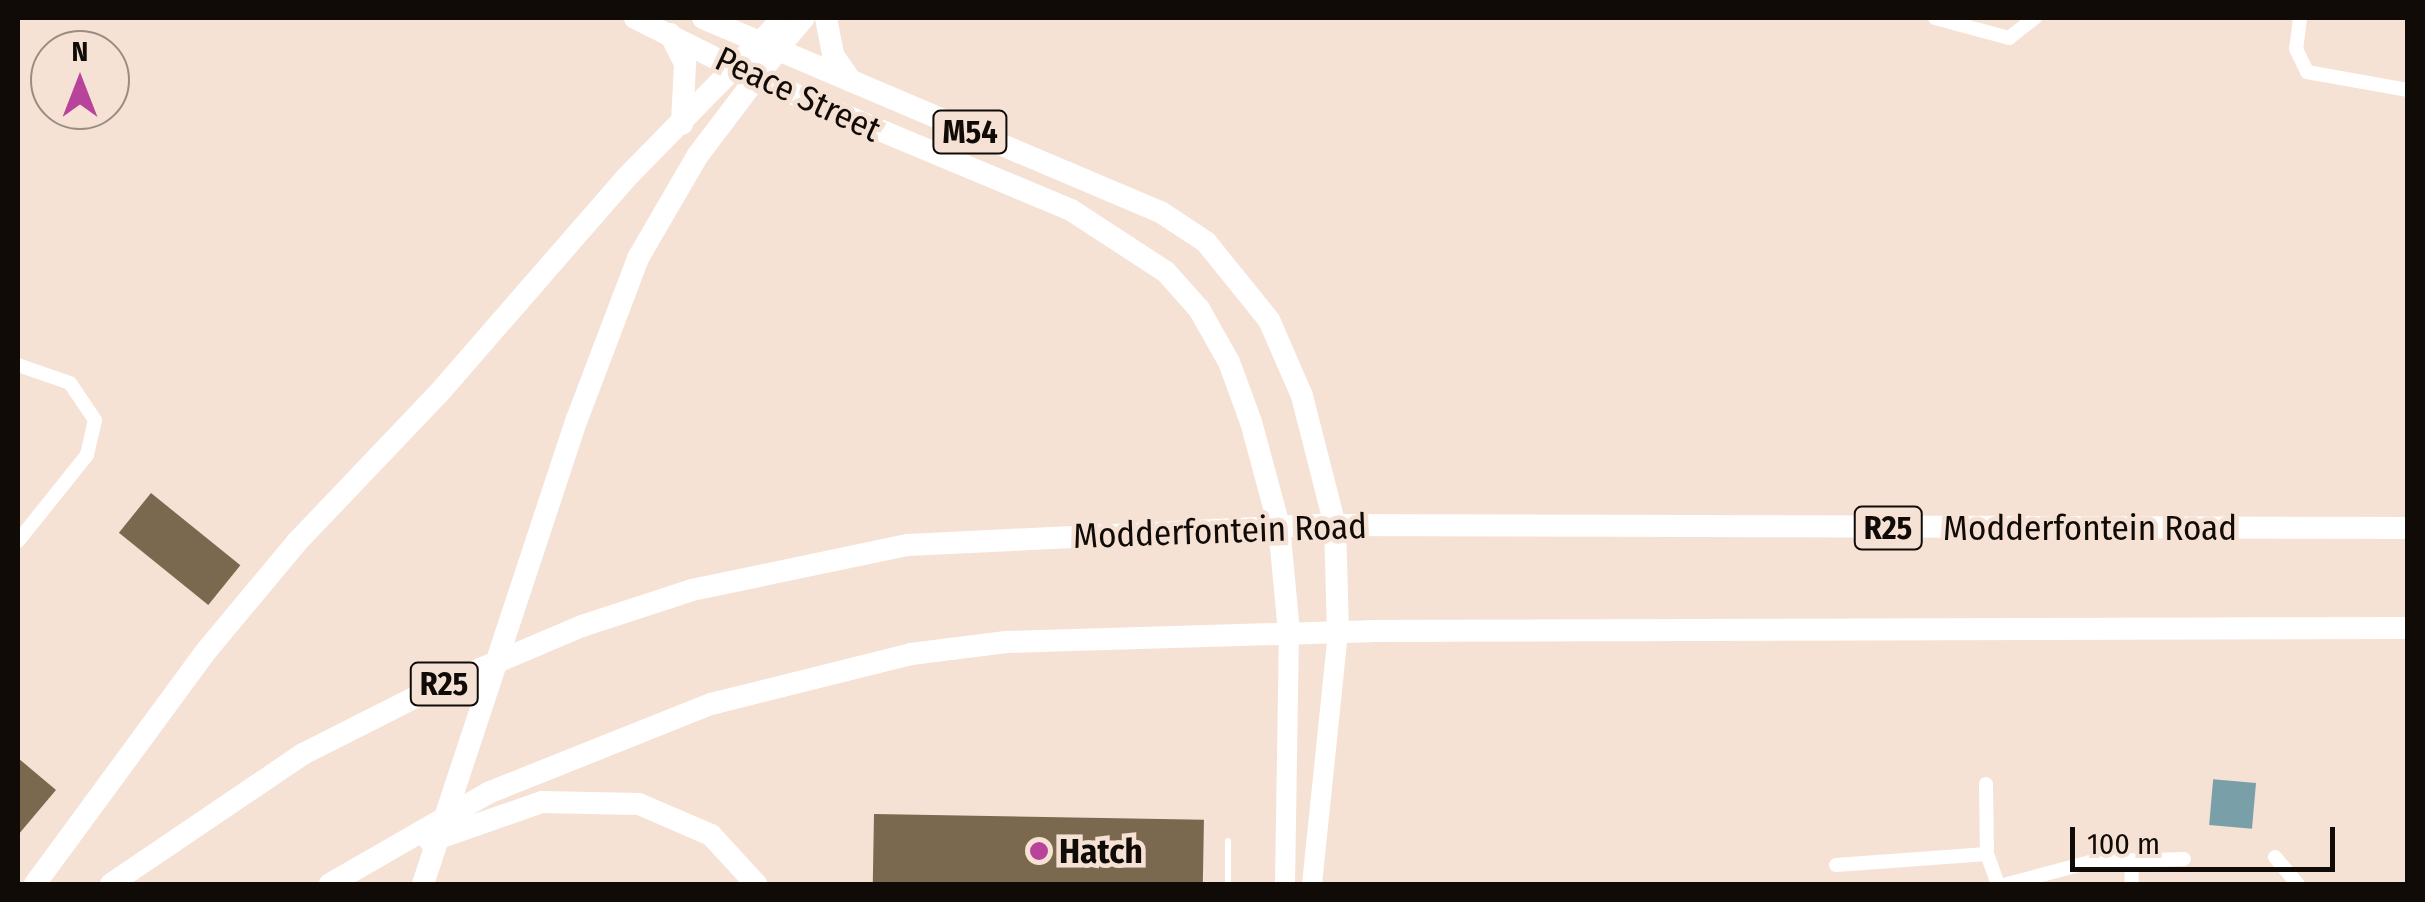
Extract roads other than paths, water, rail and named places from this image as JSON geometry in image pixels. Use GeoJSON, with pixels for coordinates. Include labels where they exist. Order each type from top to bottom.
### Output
{"type":"FeatureCollection","features":[{"type":"Feature","properties":{"kind":"main road","name":"Peace Street"},"geometry":{"type":"LineString","coordinates":[[635,18],[907,143],[1071,210],[1118,237],[1166,272],[1199,309],[1229,362],[1280,526]]}},
{"type":"Feature","properties":{"kind":"main road","name":"Peace Street"},"geometry":{"type":"LineString","coordinates":[[703,18],[1162,213],[1206,242],[1269,320],[1302,396],[1335,526],[1338,632]]}},
{"type":"Feature","properties":{"kind":"main road"},"geometry":{"type":"LineString","coordinates":[[826,18],[833,56],[850,82]]}},
{"type":"Feature","properties":{"kind":"main road"},"geometry":{"type":"LineString","coordinates":[[670,34],[685,64],[682,124]]}},
{"type":"Feature","properties":{"kind":"main road"},"geometry":{"type":"LineString","coordinates":[[34,884],[260,586],[625,178],[768,47]]}},
{"type":"Feature","properties":{"kind":"main road"},"geometry":{"type":"LineString","coordinates":[[424,884],[522,586],[638,258],[744,71]]}},
{"type":"Feature","properties":{"kind":"main road","name":"Modderfontein Road"},"geometry":{"type":"LineString","coordinates":[[111,884],[320,745],[582,626],[692,590],[908,546],[1280,526],[2408,528]]}},
{"type":"Feature","properties":{"kind":"main road","name":"M54"},"geometry":{"type":"LineString","coordinates":[[1280,526],[1289,632]]}},
{"type":"Feature","properties":{"kind":"main road"},"geometry":{"type":"LineString","coordinates":[[335,881],[488,793],[607,741],[793,682],[911,654],[1006,642],[1289,632],[2408,628]]}},
{"type":"Feature","properties":{"kind":"main road"},"geometry":{"type":"LineString","coordinates":[[335,881],[507,812],[589,800],[638,804],[684,818],[711,835],[756,884]]}},
{"type":"Feature","properties":{"kind":"street"},"geometry":{"type":"LineString","coordinates":[[768,47],[781,18]]}},
{"type":"Feature","properties":{"kind":"street"},"geometry":{"type":"LineString","coordinates":[[768,47],[805,18]]}},
{"type":"Feature","properties":{"kind":"street"},"geometry":{"type":"LineString","coordinates":[[1935,18],[2010,38],[2035,18]]}},
{"type":"Feature","properties":{"kind":"street"},"geometry":{"type":"LineString","coordinates":[[2300,18],[2296,49],[2307,72],[2408,90]]}},
{"type":"Feature","properties":{"kind":"street"},"geometry":{"type":"LineString","coordinates":[[18,365],[70,383],[95,420],[87,455],[18,541]]}},
{"type":"Feature","properties":{"kind":"street"},"geometry":{"type":"LineString","coordinates":[[1285,884],[1289,632]]}},
{"type":"Feature","properties":{"kind":"street"},"geometry":{"type":"LineString","coordinates":[[1312,884],[1338,632]]}},
{"type":"Feature","properties":{"kind":"street"},"geometry":{"type":"LineString","coordinates":[[1986,784],[1987,854],[1998,884]]}},
{"type":"Feature","properties":{"kind":"street"},"geometry":{"type":"LineString","coordinates":[[1836,865],[1987,854]]}},
{"type":"Feature","properties":{"kind":"street"},"geometry":{"type":"LineString","coordinates":[[2275,857],[2298,884]]}},
{"type":"Feature","properties":{"kind":"street"},"geometry":{"type":"LineString","coordinates":[[2007,884],[2090,862],[2184,859]]}},
{"type":"Feature","properties":{"kind":"street"},"geometry":{"type":"LineString","coordinates":[[2132,860],[2132,884]]}},
{"type":"Feature","properties":{"kind":"lane"},"geometry":{"type":"LineString","coordinates":[[1228,842],[1228,884]]}},
{"type":"Feature","properties":{"kind":"water"},"geometry":{"type":"Polygon","coordinates":[[[2213,779],[2256,783],[2252,829],[2209,825],[2213,779]]]}},
{"type":"Feature","properties":{"kind":"place","name":"Hatch"},"geometry":{"type":"Point","coordinates":[1039,851]}}]}
